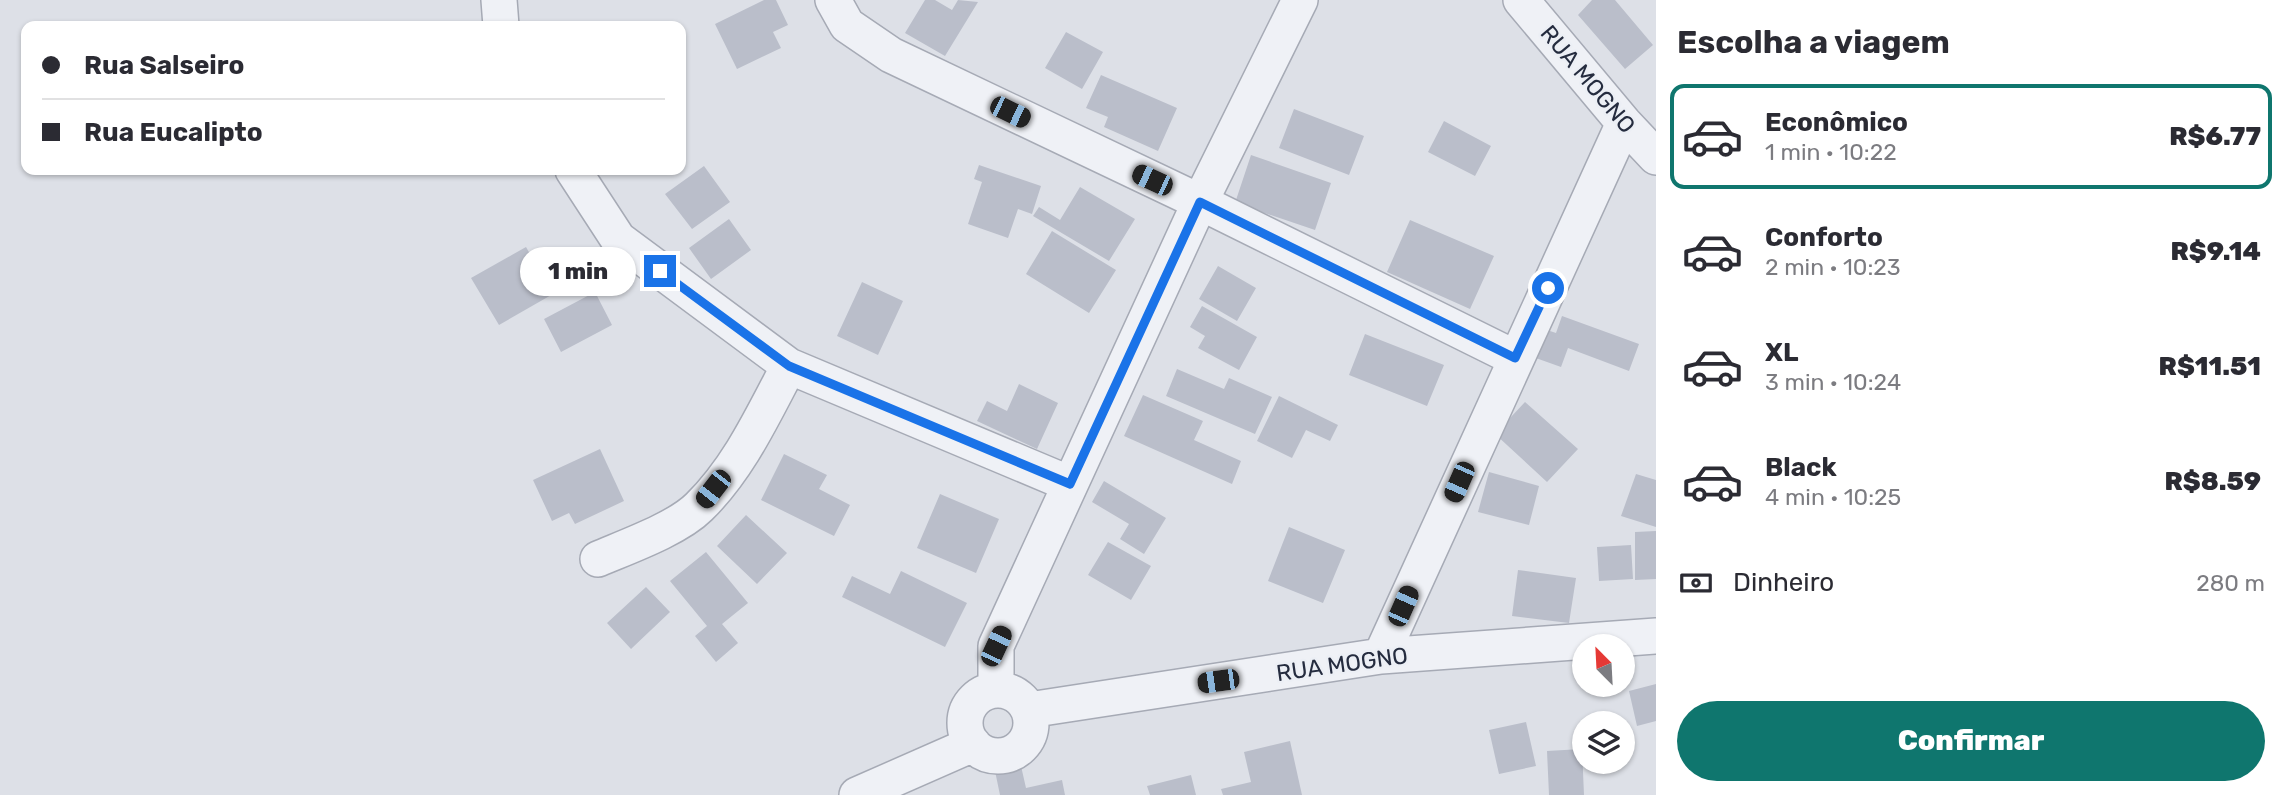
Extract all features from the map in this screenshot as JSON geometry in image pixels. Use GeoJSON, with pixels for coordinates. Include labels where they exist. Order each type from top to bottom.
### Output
{"type":"FeatureCollection","features":[{"type":"Feature","properties":{"kind":"street"},"geometry":{"type":"LineString","coordinates":[[499,0],[501,21]]}},
{"type":"Feature","properties":{"kind":"street"},"geometry":{"type":"LineString","coordinates":[[833,0],[847,25],[891,55],[1200,202],[1515,358]]}},
{"type":"Feature","properties":{"kind":"street"},"geometry":{"type":"LineString","coordinates":[[996,690],[996,646],[1200,202],[1300,0]]}},
{"type":"Feature","properties":{"kind":"street","name":"RUA MOGNO"},"geometry":{"type":"LineString","coordinates":[[1521,0],[1656,157]]}},
{"type":"Feature","properties":{"kind":"street"},"geometry":{"type":"LineString","coordinates":[[1381,656],[1624,123]]}},
{"type":"Feature","properties":{"kind":"street"},"geometry":{"type":"LineString","coordinates":[[576,175],[618,239],[789,366],[1070,484]]}},
{"type":"Feature","properties":{"kind":"street"},"geometry":{"type":"LineString","coordinates":[[597,559],[654,534],[698,509],[745,449],[789,366]]}},
{"type":"Feature","properties":{"kind":"street","name":"RUA MOGNO"},"geometry":{"type":"LineString","coordinates":[[1029,710],[1381,656],[1656,636]]}},
{"type":"Feature","properties":{"kind":"street"},"geometry":{"type":"LineString","coordinates":[[996,690],[1016,695],[1029,710],[1030,730],[1027,740],[1011,753],[991,755],[973,744],[965,725],[966,715],[977,697],[996,690]]}},
{"type":"Feature","properties":{"kind":"street"},"geometry":{"type":"LineString","coordinates":[[857,795],[973,744]]}},
{"type":"Feature","properties":{"kind":"building"},"geometry":{"type":"Polygon","coordinates":[[[764,0],[776,0],[788,25],[773,32],[781,48],[737,69],[715,24],[764,0]]]}},
{"type":"Feature","properties":{"kind":"building"},"geometry":{"type":"Polygon","coordinates":[[[925,0],[935,0],[952,10],[958,0],[978,2],[945,56],[905,33],[925,0]]]}},
{"type":"Feature","properties":{"kind":"building"},"geometry":{"type":"Polygon","coordinates":[[[1592,0],[1615,0],[1653,45],[1625,69],[1578,15],[1592,0]]]}},
{"type":"Feature","properties":{"kind":"building"},"geometry":{"type":"Polygon","coordinates":[[[1066,32],[1103,52],[1082,89],[1045,68],[1066,32]]]}},
{"type":"Feature","properties":{"kind":"building"},"geometry":{"type":"Polygon","coordinates":[[[1101,75],[1177,108],[1158,151],[1104,127],[1108,117],[1086,108],[1101,75]]]}},
{"type":"Feature","properties":{"kind":"building"},"geometry":{"type":"Polygon","coordinates":[[[1294,109],[1364,136],[1349,175],[1279,148],[1294,109]]]}},
{"type":"Feature","properties":{"kind":"building"},"geometry":{"type":"Polygon","coordinates":[[[1444,121],[1491,146],[1475,176],[1428,152],[1444,121]]]}},
{"type":"Feature","properties":{"kind":"building"},"geometry":{"type":"Polygon","coordinates":[[[1251,155],[1331,183],[1315,230],[1235,203],[1251,155]]]}},
{"type":"Feature","properties":{"kind":"building"},"geometry":{"type":"Polygon","coordinates":[[[979,165],[1041,186],[1032,214],[1018,209],[1008,238],[968,224],[982,182],[974,179],[979,165]]]}},
{"type":"Feature","properties":{"kind":"building"},"geometry":{"type":"Polygon","coordinates":[[[704,166],[730,202],[692,229],[665,194],[704,166]]]}},
{"type":"Feature","properties":{"kind":"building"},"geometry":{"type":"Polygon","coordinates":[[[1080,187],[1135,219],[1109,261],[1033,216],[1039,207],[1060,220],[1080,187]]]}},
{"type":"Feature","properties":{"kind":"building"},"geometry":{"type":"Polygon","coordinates":[[[729,219],[751,250],[711,279],[689,248],[729,219]]]}},
{"type":"Feature","properties":{"kind":"building"},"geometry":{"type":"Polygon","coordinates":[[[1410,220],[1494,256],[1470,309],[1387,272],[1410,220]]]}},
{"type":"Feature","properties":{"kind":"building"},"geometry":{"type":"Polygon","coordinates":[[[1052,231],[1116,270],[1089,313],[1026,274],[1052,231]]]}},
{"type":"Feature","properties":{"kind":"building"},"geometry":{"type":"Polygon","coordinates":[[[526,247],[553,294],[499,325],[471,278],[526,247]]]}},
{"type":"Feature","properties":{"kind":"building"},"geometry":{"type":"Polygon","coordinates":[[[1218,266],[1256,288],[1237,321],[1199,299],[1218,266]]]}},
{"type":"Feature","properties":{"kind":"building"},"geometry":{"type":"Polygon","coordinates":[[[862,282],[903,301],[878,355],[837,336],[862,282]]]}},
{"type":"Feature","properties":{"kind":"building"},"geometry":{"type":"Polygon","coordinates":[[[595,292],[612,325],[561,352],[544,319],[595,292]]]}},
{"type":"Feature","properties":{"kind":"building"},"geometry":{"type":"Polygon","coordinates":[[[1202,306],[1257,337],[1239,370],[1198,348],[1205,336],[1190,327],[1202,306]]]}},
{"type":"Feature","properties":{"kind":"building"},"geometry":{"type":"Polygon","coordinates":[[[1562,316],[1639,344],[1629,371],[1568,348],[1561,367],[1533,357],[1544,329],[1556,333],[1562,316]]]}},
{"type":"Feature","properties":{"kind":"building"},"geometry":{"type":"Polygon","coordinates":[[[1365,334],[1444,365],[1427,406],[1349,375],[1365,334]]]}},
{"type":"Feature","properties":{"kind":"building"},"geometry":{"type":"Polygon","coordinates":[[[1177,369],[1224,389],[1229,378],[1272,397],[1255,434],[1166,396],[1177,369]]]}},
{"type":"Feature","properties":{"kind":"building"},"geometry":{"type":"Polygon","coordinates":[[[1019,384],[1058,403],[1037,449],[977,421],[987,401],[1007,411],[1019,384]]]}},
{"type":"Feature","properties":{"kind":"building"},"geometry":{"type":"Polygon","coordinates":[[[1143,395],[1203,421],[1194,440],[1241,461],[1232,484],[1124,436],[1143,395]]]}},
{"type":"Feature","properties":{"kind":"building"},"geometry":{"type":"Polygon","coordinates":[[[1279,396],[1338,425],[1330,441],[1306,430],[1292,458],[1257,441],[1279,396]]]}},
{"type":"Feature","properties":{"kind":"building"},"geometry":{"type":"Polygon","coordinates":[[[1525,402],[1578,449],[1547,482],[1495,434],[1525,402]]]}},
{"type":"Feature","properties":{"kind":"building"},"geometry":{"type":"Polygon","coordinates":[[[600,449],[624,501],[575,524],[569,513],[552,521],[533,480],[600,449]]]}},
{"type":"Feature","properties":{"kind":"building"},"geometry":{"type":"Polygon","coordinates":[[[784,454],[827,475],[819,489],[850,505],[834,536],[761,500],[784,454]]]}},
{"type":"Feature","properties":{"kind":"building"},"geometry":{"type":"Polygon","coordinates":[[[1489,472],[1539,486],[1529,525],[1478,512],[1489,472]]]}},
{"type":"Feature","properties":{"kind":"building"},"geometry":{"type":"Polygon","coordinates":[[[1636,474],[1656,480],[1656,527],[1621,516],[1636,474]]]}},
{"type":"Feature","properties":{"kind":"building"},"geometry":{"type":"Polygon","coordinates":[[[1104,481],[1166,518],[1144,554],[1120,539],[1129,524],[1092,502],[1104,481]]]}},
{"type":"Feature","properties":{"kind":"building"},"geometry":{"type":"Polygon","coordinates":[[[940,494],[999,519],[976,573],[917,548],[940,494]]]}},
{"type":"Feature","properties":{"kind":"building"},"geometry":{"type":"Polygon","coordinates":[[[746,515],[787,553],[757,584],[717,546],[746,515]]]}},
{"type":"Feature","properties":{"kind":"building"},"geometry":{"type":"Polygon","coordinates":[[[1289,527],[1345,550],[1323,603],[1268,581],[1289,527]]]}},
{"type":"Feature","properties":{"kind":"building"},"geometry":{"type":"Polygon","coordinates":[[[1656,531],[1656,579],[1635,580],[1635,532],[1656,531]]]}},
{"type":"Feature","properties":{"kind":"building"},"geometry":{"type":"Polygon","coordinates":[[[1108,542],[1151,566],[1131,600],[1088,575],[1108,542]]]}},
{"type":"Feature","properties":{"kind":"building"},"geometry":{"type":"Polygon","coordinates":[[[1631,545],[1633,579],[1599,581],[1597,547],[1631,545]]]}},
{"type":"Feature","properties":{"kind":"building"},"geometry":{"type":"Polygon","coordinates":[[[706,552],[748,603],[722,624],[738,643],[716,662],[695,636],[707,626],[670,581],[706,552]]]}},
{"type":"Feature","properties":{"kind":"building"},"geometry":{"type":"Polygon","coordinates":[[[1518,570],[1576,578],[1569,623],[1512,616],[1518,570]]]}},
{"type":"Feature","properties":{"kind":"building"},"geometry":{"type":"Polygon","coordinates":[[[901,571],[967,603],[945,647],[842,597],[852,576],[890,594],[901,571]]]}},
{"type":"Feature","properties":{"kind":"building"},"geometry":{"type":"Polygon","coordinates":[[[646,587],[670,612],[631,649],[607,623],[646,587]]]}},
{"type":"Feature","properties":{"kind":"building"},"geometry":{"type":"Polygon","coordinates":[[[1656,684],[1656,721],[1637,726],[1630,697],[1635,697],[1635,689],[1656,684]]]}},
{"type":"Feature","properties":{"kind":"building"},"geometry":{"type":"Polygon","coordinates":[[[1526,722],[1536,766],[1499,774],[1489,730],[1526,722]]]}},
{"type":"Feature","properties":{"kind":"building"},"geometry":{"type":"Polygon","coordinates":[[[1290,741],[1302,795],[1223,795],[1221,789],[1251,782],[1244,752],[1290,741]]]}},
{"type":"Feature","properties":{"kind":"building"},"geometry":{"type":"Polygon","coordinates":[[[1572,750],[1572,774],[1583,774],[1584,795],[1549,795],[1547,751],[1572,750]]]}},
{"type":"Feature","properties":{"kind":"building"},"geometry":{"type":"Polygon","coordinates":[[[1021,766],[1026,788],[1062,780],[1065,795],[1000,795],[995,771],[1021,766]]]}},
{"type":"Feature","properties":{"kind":"building"},"geometry":{"type":"Polygon","coordinates":[[[1191,775],[1196,795],[1150,795],[1147,786],[1191,775]]]}},
{"type":"Feature","properties":{"kind":"route"},"geometry":{"type":"LineString","coordinates":[[660,271],[789,366],[1070,484],[1200,202],[1515,358],[1548,288]]}}]}
